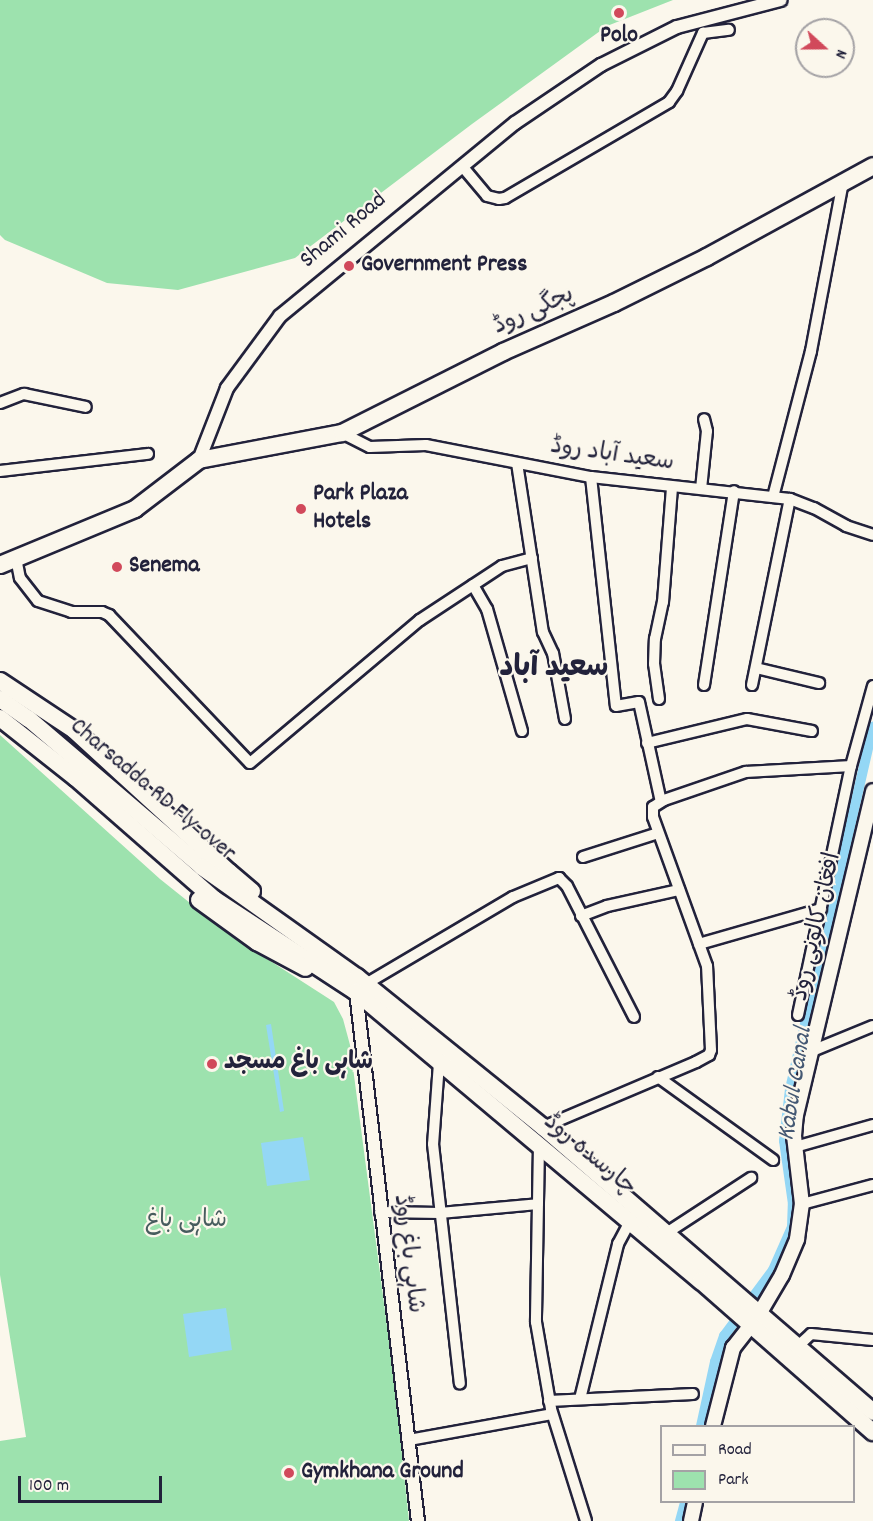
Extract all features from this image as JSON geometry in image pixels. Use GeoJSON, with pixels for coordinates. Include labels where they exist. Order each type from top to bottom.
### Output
{"type":"FeatureCollection","features":[{"type":"Feature","properties":{"kind":"main road","name":"پجگی روڈ"},"geometry":{"type":"LineString","coordinates":[[199,460],[342,434],[502,352],[614,303],[707,257],[873,166]]}},
{"type":"Feature","properties":{"kind":"main road"},"geometry":{"type":"LineString","coordinates":[[0,565],[135,509],[199,460]]}},
{"type":"Feature","properties":{"kind":"main road"},"geometry":{"type":"LineString","coordinates":[[0,681],[74,730],[229,872],[303,931],[328,965]]}},
{"type":"Feature","properties":{"kind":"main road","name":"Charsadda RD Fly-over"},"geometry":{"type":"LineString","coordinates":[[0,699],[29,718],[269,924]]}},
{"type":"Feature","properties":{"kind":"main road","name":"Charsadda RD Fly-over"},"geometry":{"type":"LineString","coordinates":[[0,718],[76,778],[214,899],[269,924]]}},
{"type":"Feature","properties":{"kind":"main road"},"geometry":{"type":"LineString","coordinates":[[0,727],[93,804],[204,905],[257,942],[300,967],[328,965]]}},
{"type":"Feature","properties":{"kind":"main road","name":"افغان کالونی روڈ"},"geometry":{"type":"LineString","coordinates":[[713,1425],[733,1348],[746,1312],[782,1275],[797,1239],[802,1204],[795,1147],[796,1115],[873,791]]}},
{"type":"Feature","properties":{"kind":"main road","name":"چارسدہ روڈ"},"geometry":{"type":"LineString","coordinates":[[269,924],[359,985],[543,1127],[665,1234],[873,1432]]}},
{"type":"Feature","properties":{"kind":"main road","name":"چارسدہ روڈ"},"geometry":{"type":"LineString","coordinates":[[359,985],[439,1063],[630,1221],[746,1312],[797,1347],[873,1412]]}},
{"type":"Feature","properties":{"kind":"main road"},"geometry":{"type":"LineString","coordinates":[[691,1521],[695,1503]]}},
{"type":"Feature","properties":{"kind":"street","name":"Shami Road"},"geometry":{"type":"LineString","coordinates":[[199,460],[227,388],[280,316],[515,123],[601,65],[677,27],[781,0]]}},
{"type":"Feature","properties":{"kind":"street"},"geometry":{"type":"LineString","coordinates":[[462,166],[488,196],[499,200],[505,198],[669,102],[677,91],[703,33],[729,30]]}},
{"type":"Feature","properties":{"kind":"street"},"geometry":{"type":"LineString","coordinates":[[773,497],[811,351],[843,182]]}},
{"type":"Feature","properties":{"kind":"street"},"geometry":{"type":"LineString","coordinates":[[0,402],[24,394],[86,407]]}},
{"type":"Feature","properties":{"kind":"street"},"geometry":{"type":"LineString","coordinates":[[702,489],[707,431],[704,419]]}},
{"type":"Feature","properties":{"kind":"street","name":"سعید آباد روڈ"},"geometry":{"type":"LineString","coordinates":[[342,434],[370,447],[426,445],[591,477],[790,499],[814,508],[846,526],[873,535]]}},
{"type":"Feature","properties":{"kind":"street"},"geometry":{"type":"LineString","coordinates":[[0,471],[148,454]]}},
{"type":"Feature","properties":{"kind":"street"},"geometry":{"type":"LineString","coordinates":[[518,463],[543,632],[552,653],[565,719]]}},
{"type":"Feature","properties":{"kind":"street"},"geometry":{"type":"LineString","coordinates":[[591,477],[616,706],[639,702],[661,802]]}},
{"type":"Feature","properties":{"kind":"street"},"geometry":{"type":"LineString","coordinates":[[659,699],[654,664],[655,639],[663,602],[672,487]]}},
{"type":"Feature","properties":{"kind":"street"},"geometry":{"type":"LineString","coordinates":[[704,685],[734,491]]}},
{"type":"Feature","properties":{"kind":"street"},"geometry":{"type":"LineString","coordinates":[[753,685],[790,499]]}},
{"type":"Feature","properties":{"kind":"street"},"geometry":{"type":"LineString","coordinates":[[16,558],[20,578],[38,601],[71,612],[102,612],[109,615],[250,763],[420,620],[502,566],[532,558]]}},
{"type":"Feature","properties":{"kind":"street"},"geometry":{"type":"LineString","coordinates":[[473,585],[487,609],[522,731]]}},
{"type":"Feature","properties":{"kind":"street"},"geometry":{"type":"LineString","coordinates":[[756,668],[819,683]]}},
{"type":"Feature","properties":{"kind":"street"},"geometry":{"type":"LineString","coordinates":[[798,1016],[851,766],[873,686]]}},
{"type":"Feature","properties":{"kind":"street"},"geometry":{"type":"LineString","coordinates":[[647,743],[747,720],[812,731]]}},
{"type":"Feature","properties":{"kind":"street"},"geometry":{"type":"LineString","coordinates":[[543,1127],[696,1062],[709,1055],[711,1050],[707,966],[658,833],[652,812],[653,807],[661,802],[746,772],[851,766]]}},
{"type":"Feature","properties":{"kind":"street"},"geometry":{"type":"LineString","coordinates":[[583,857],[658,833]]}},
{"type":"Feature","properties":{"kind":"street"},"geometry":{"type":"LineString","coordinates":[[359,985],[513,897],[559,878],[567,885],[634,1017]]}},
{"type":"Feature","properties":{"kind":"street"},"geometry":{"type":"LineString","coordinates":[[582,916],[607,906],[679,890]]}},
{"type":"Feature","properties":{"kind":"street"},"geometry":{"type":"LineString","coordinates":[[699,944],[821,909]]}},
{"type":"Feature","properties":{"kind":"street","name":"شاہی باغ روڈ"},"geometry":{"type":"LineString","coordinates":[[359,985],[380,1212],[418,1521]]}},
{"type":"Feature","properties":{"kind":"street"},"geometry":{"type":"LineString","coordinates":[[812,1051],[873,1026]]}},
{"type":"Feature","properties":{"kind":"street"},"geometry":{"type":"LineString","coordinates":[[439,1063],[433,1144],[460,1383]]}},
{"type":"Feature","properties":{"kind":"street"},"geometry":{"type":"LineString","coordinates":[[658,1077],[773,1160]]}},
{"type":"Feature","properties":{"kind":"street"},"geometry":{"type":"LineString","coordinates":[[795,1147],[873,1125]]}},
{"type":"Feature","properties":{"kind":"street"},"geometry":{"type":"LineString","coordinates":[[539,1145],[536,1322],[552,1414],[586,1521]]}},
{"type":"Feature","properties":{"kind":"street"},"geometry":{"type":"LineString","coordinates":[[665,1234],[751,1178]]}},
{"type":"Feature","properties":{"kind":"street"},"geometry":{"type":"LineString","coordinates":[[802,1204],[873,1185]]}},
{"type":"Feature","properties":{"kind":"street"},"geometry":{"type":"LineString","coordinates":[[380,1212],[440,1213],[538,1204]]}},
{"type":"Feature","properties":{"kind":"street"},"geometry":{"type":"LineString","coordinates":[[580,1399],[618,1244],[630,1221]]}},
{"type":"Feature","properties":{"kind":"street"},"geometry":{"type":"LineString","coordinates":[[797,1347],[811,1334],[873,1340]]}},
{"type":"Feature","properties":{"kind":"street"},"geometry":{"type":"LineString","coordinates":[[549,1401],[693,1394]]}},
{"type":"Feature","properties":{"kind":"street"},"geometry":{"type":"LineString","coordinates":[[409,1440],[552,1414]]}},
{"type":"Feature","properties":{"kind":"green space"},"geometry":{"type":"Polygon","coordinates":[[[0,0],[673,0],[607,26],[472,124],[295,258],[178,290],[107,283],[5,240],[0,235],[0,0]]]}},
{"type":"Feature","properties":{"kind":"green space","name":"شاہی باغ"},"geometry":{"type":"Polygon","coordinates":[[[0,735],[160,879],[230,935],[334,1002],[343,1019],[350,1045],[395,1387],[409,1521],[0,1521],[0,1441],[26,1437],[0,1275],[0,735]]]}},
{"type":"Feature","properties":{"kind":"water"},"geometry":{"type":"Polygon","coordinates":[[[271,1024],[284,1111],[280,1112],[266,1025],[271,1024]]]}},
{"type":"Feature","properties":{"kind":"water"},"geometry":{"type":"Polygon","coordinates":[[[303,1137],[310,1180],[267,1186],[261,1143],[303,1137]]]}},
{"type":"Feature","properties":{"kind":"water"},"geometry":{"type":"Polygon","coordinates":[[[226,1308],[232,1350],[189,1357],[183,1314],[226,1308]]]}},
{"type":"Feature","properties":{"kind":"waterway","name":"Kabul Canal"},"geometry":{"type":"LineString","coordinates":[[701,1425],[715,1362],[724,1336],[773,1270],[792,1227],[793,1204],[784,1141],[790,1089],[873,726]]}},
{"type":"Feature","properties":{"kind":"waterway","name":"Kabul Canal"},"geometry":{"type":"LineString","coordinates":[[680,1521],[685,1503]]}},
{"type":"Feature","properties":{"kind":"place","name":"Polo"},"geometry":{"type":"Point","coordinates":[619,13]}},
{"type":"Feature","properties":{"kind":"place","name":"Government Press"},"geometry":{"type":"Point","coordinates":[349,266]}},
{"type":"Feature","properties":{"kind":"place","name":"Park Plaza Hotels"},"geometry":{"type":"Point","coordinates":[301,509]}},
{"type":"Feature","properties":{"kind":"place","name":"Senema"},"geometry":{"type":"Point","coordinates":[117,567]}},
{"type":"Feature","properties":{"kind":"place","name":"شاہی باغ مسجد"},"geometry":{"type":"Point","coordinates":[212,1064]}},
{"type":"Feature","properties":{"kind":"place","name":"Gymkhana Ground"},"geometry":{"type":"Point","coordinates":[289,1473]}},
{"type":"Feature","properties":{"kind":"district","name":"سعید آباد"},"geometry":{"type":"Point","coordinates":[554,670]}}]}
